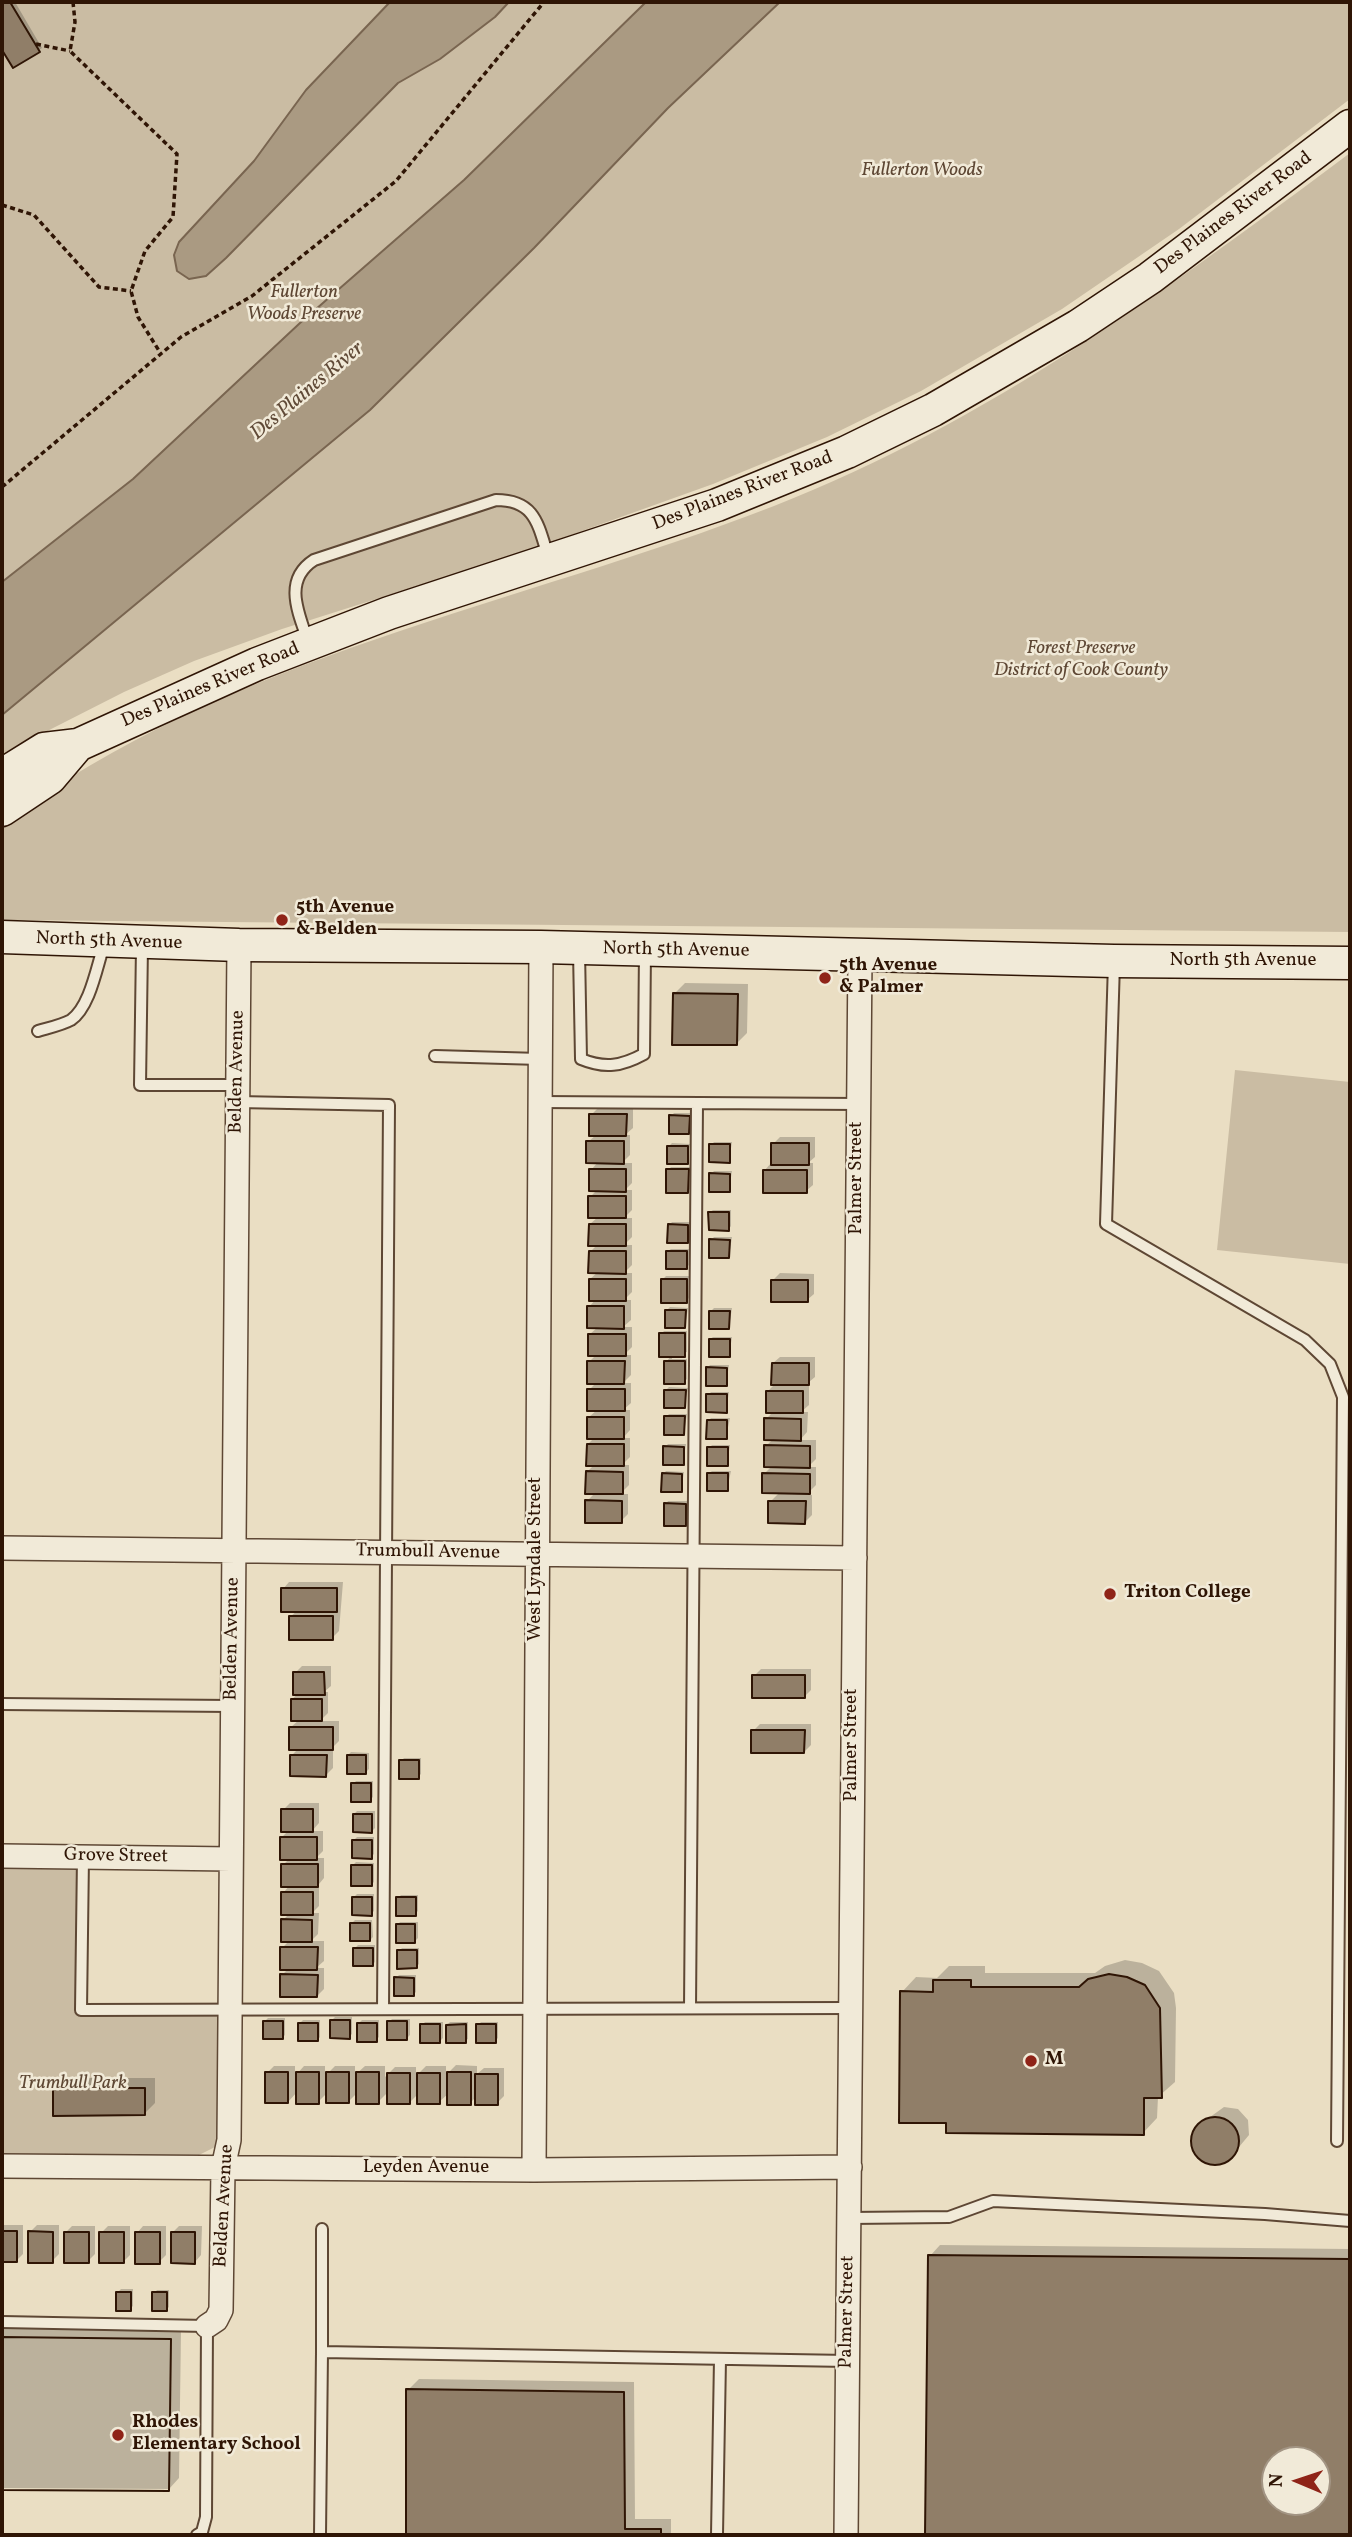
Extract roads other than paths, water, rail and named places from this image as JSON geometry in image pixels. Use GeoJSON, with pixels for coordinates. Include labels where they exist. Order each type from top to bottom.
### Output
{"type":"FeatureCollection","features":[{"type":"Feature","properties":{"kind":"main road","name":"Des Plaines River Road"},"geometry":{"type":"LineString","coordinates":[[2,775],[44,749],[78,745],[257,664],[389,613],[550,562],[778,482],[933,410],[1078,326],[1150,278],[1350,126]]}},
{"type":"Feature","properties":{"kind":"main road","name":"Des Plaines River Road"},"geometry":{"type":"LineString","coordinates":[[2,810],[50,778],[78,745]]}},
{"type":"Feature","properties":{"kind":"main road","name":"North 5th Avenue"},"geometry":{"type":"LineString","coordinates":[[11,941],[239,946],[541,947],[860,956],[1350,963]]}},
{"type":"Feature","properties":{"kind":"street","name":"Belden Avenue"},"geometry":{"type":"LineString","coordinates":[[206,2326],[216,2320],[221,2310],[223,2168],[229,2140],[239,946]]}},
{"type":"Feature","properties":{"kind":"street","name":"West Lyndale Street"},"geometry":{"type":"LineString","coordinates":[[534,2170],[541,947]]}},
{"type":"Feature","properties":{"kind":"street","name":"Palmer Street"},"geometry":{"type":"LineString","coordinates":[[846,2535],[860,956]]}},
{"type":"Feature","properties":{"kind":"street","name":"Trumbull Avenue"},"geometry":{"type":"LineString","coordinates":[[2,1548],[855,1558]]}},
{"type":"Feature","properties":{"kind":"street","name":"Grove Street"},"geometry":{"type":"LineString","coordinates":[[2,1856],[231,1859]]}},
{"type":"Feature","properties":{"kind":"street","name":"Leyden Avenue"},"geometry":{"type":"LineString","coordinates":[[2,2166],[534,2170],[850,2167]]}},
{"type":"Feature","properties":{"kind":"lane"},"geometry":{"type":"LineString","coordinates":[[309,644],[294,591],[299,573],[314,560],[490,502],[509,500],[523,504],[535,519],[550,562]]}},
{"type":"Feature","properties":{"kind":"lane"},"geometry":{"type":"LineString","coordinates":[[38,1031],[70,1020],[76,1015],[84,1003],[105,942]]}},
{"type":"Feature","properties":{"kind":"lane"},"geometry":{"type":"LineString","coordinates":[[142,943],[140,1085],[389,1105],[383,2009]]}},
{"type":"Feature","properties":{"kind":"lane"},"geometry":{"type":"LineString","coordinates":[[579,948],[581,1059],[599,1066],[624,1065],[644,1054],[645,950]]}},
{"type":"Feature","properties":{"kind":"lane"},"geometry":{"type":"LineString","coordinates":[[1114,961],[1107,1224],[1305,1340],[1330,1364],[1343,1397],[1345,1813],[1337,2141]]}},
{"type":"Feature","properties":{"kind":"lane"},"geometry":{"type":"LineString","coordinates":[[435,1056],[540,1059]]}},
{"type":"Feature","properties":{"kind":"lane"},"geometry":{"type":"LineString","coordinates":[[540,1102],[859,1104]]}},
{"type":"Feature","properties":{"kind":"lane"},"geometry":{"type":"LineString","coordinates":[[690,2008],[697,1104]]}},
{"type":"Feature","properties":{"kind":"lane"},"geometry":{"type":"LineString","coordinates":[[2,1704],[232,1706]]}},
{"type":"Feature","properties":{"kind":"lane"},"geometry":{"type":"LineString","coordinates":[[83,1857],[81,2010],[851,2008]]}},
{"type":"Feature","properties":{"kind":"lane"},"geometry":{"type":"LineString","coordinates":[[849,2218],[949,2217],[993,2201],[1251,2213],[1350,2221]]}},
{"type":"Feature","properties":{"kind":"lane"},"geometry":{"type":"LineString","coordinates":[[320,2535],[322,2230]]}},
{"type":"Feature","properties":{"kind":"lane"},"geometry":{"type":"LineString","coordinates":[[2,2322],[206,2326],[205,2517],[202,2532],[197,2535]]}},
{"type":"Feature","properties":{"kind":"lane"},"geometry":{"type":"LineString","coordinates":[[322,2352],[848,2361]]}},
{"type":"Feature","properties":{"kind":"lane"},"geometry":{"type":"LineString","coordinates":[[718,2535],[720,2359]]}},
{"type":"Feature","properties":{"kind":"water"},"geometry":{"type":"Polygon","coordinates":[[[390,2],[509,2],[495,17],[440,59],[398,83],[206,276],[189,279],[177,271],[174,255],[179,242],[254,161],[306,90],[390,2]]]}},
{"type":"Feature","properties":{"kind":"water","name":"Des Plaines River"},"geometry":{"type":"Polygon","coordinates":[[[646,2],[780,2],[668,108],[534,248],[370,410],[2,715],[2,582],[133,479],[300,323],[464,180],[646,2]]]}},
{"type":"Feature","properties":{"kind":"place","name":"5th Avenue & Belden"},"geometry":{"type":"Point","coordinates":[282,920]}},
{"type":"Feature","properties":{"kind":"place","name":"5th Avenue & Palmer"},"geometry":{"type":"Point","coordinates":[825,978]}},
{"type":"Feature","properties":{"kind":"place","name":"Triton College"},"geometry":{"type":"Point","coordinates":[1110,1594]}},
{"type":"Feature","properties":{"kind":"place","name":"M"},"geometry":{"type":"Point","coordinates":[1031,2061]}},
{"type":"Feature","properties":{"kind":"place","name":"Rhodes Elementary School"},"geometry":{"type":"Point","coordinates":[118,2435]}},
{"type":"Feature","properties":{"kind":"park label","name":"Fullerton Woods"},"geometry":{"type":"Point","coordinates":[922,172]}},
{"type":"Feature","properties":{"kind":"park label","name":"Fullerton Woods Preserve"},"geometry":{"type":"Point","coordinates":[304,305]}},
{"type":"Feature","properties":{"kind":"park label","name":"Forest Preserve District of Cook County"},"geometry":{"type":"Point","coordinates":[1081,661]}},
{"type":"Feature","properties":{"kind":"park label","name":"Trumbull Park"},"geometry":{"type":"Point","coordinates":[73,2085]}}]}
